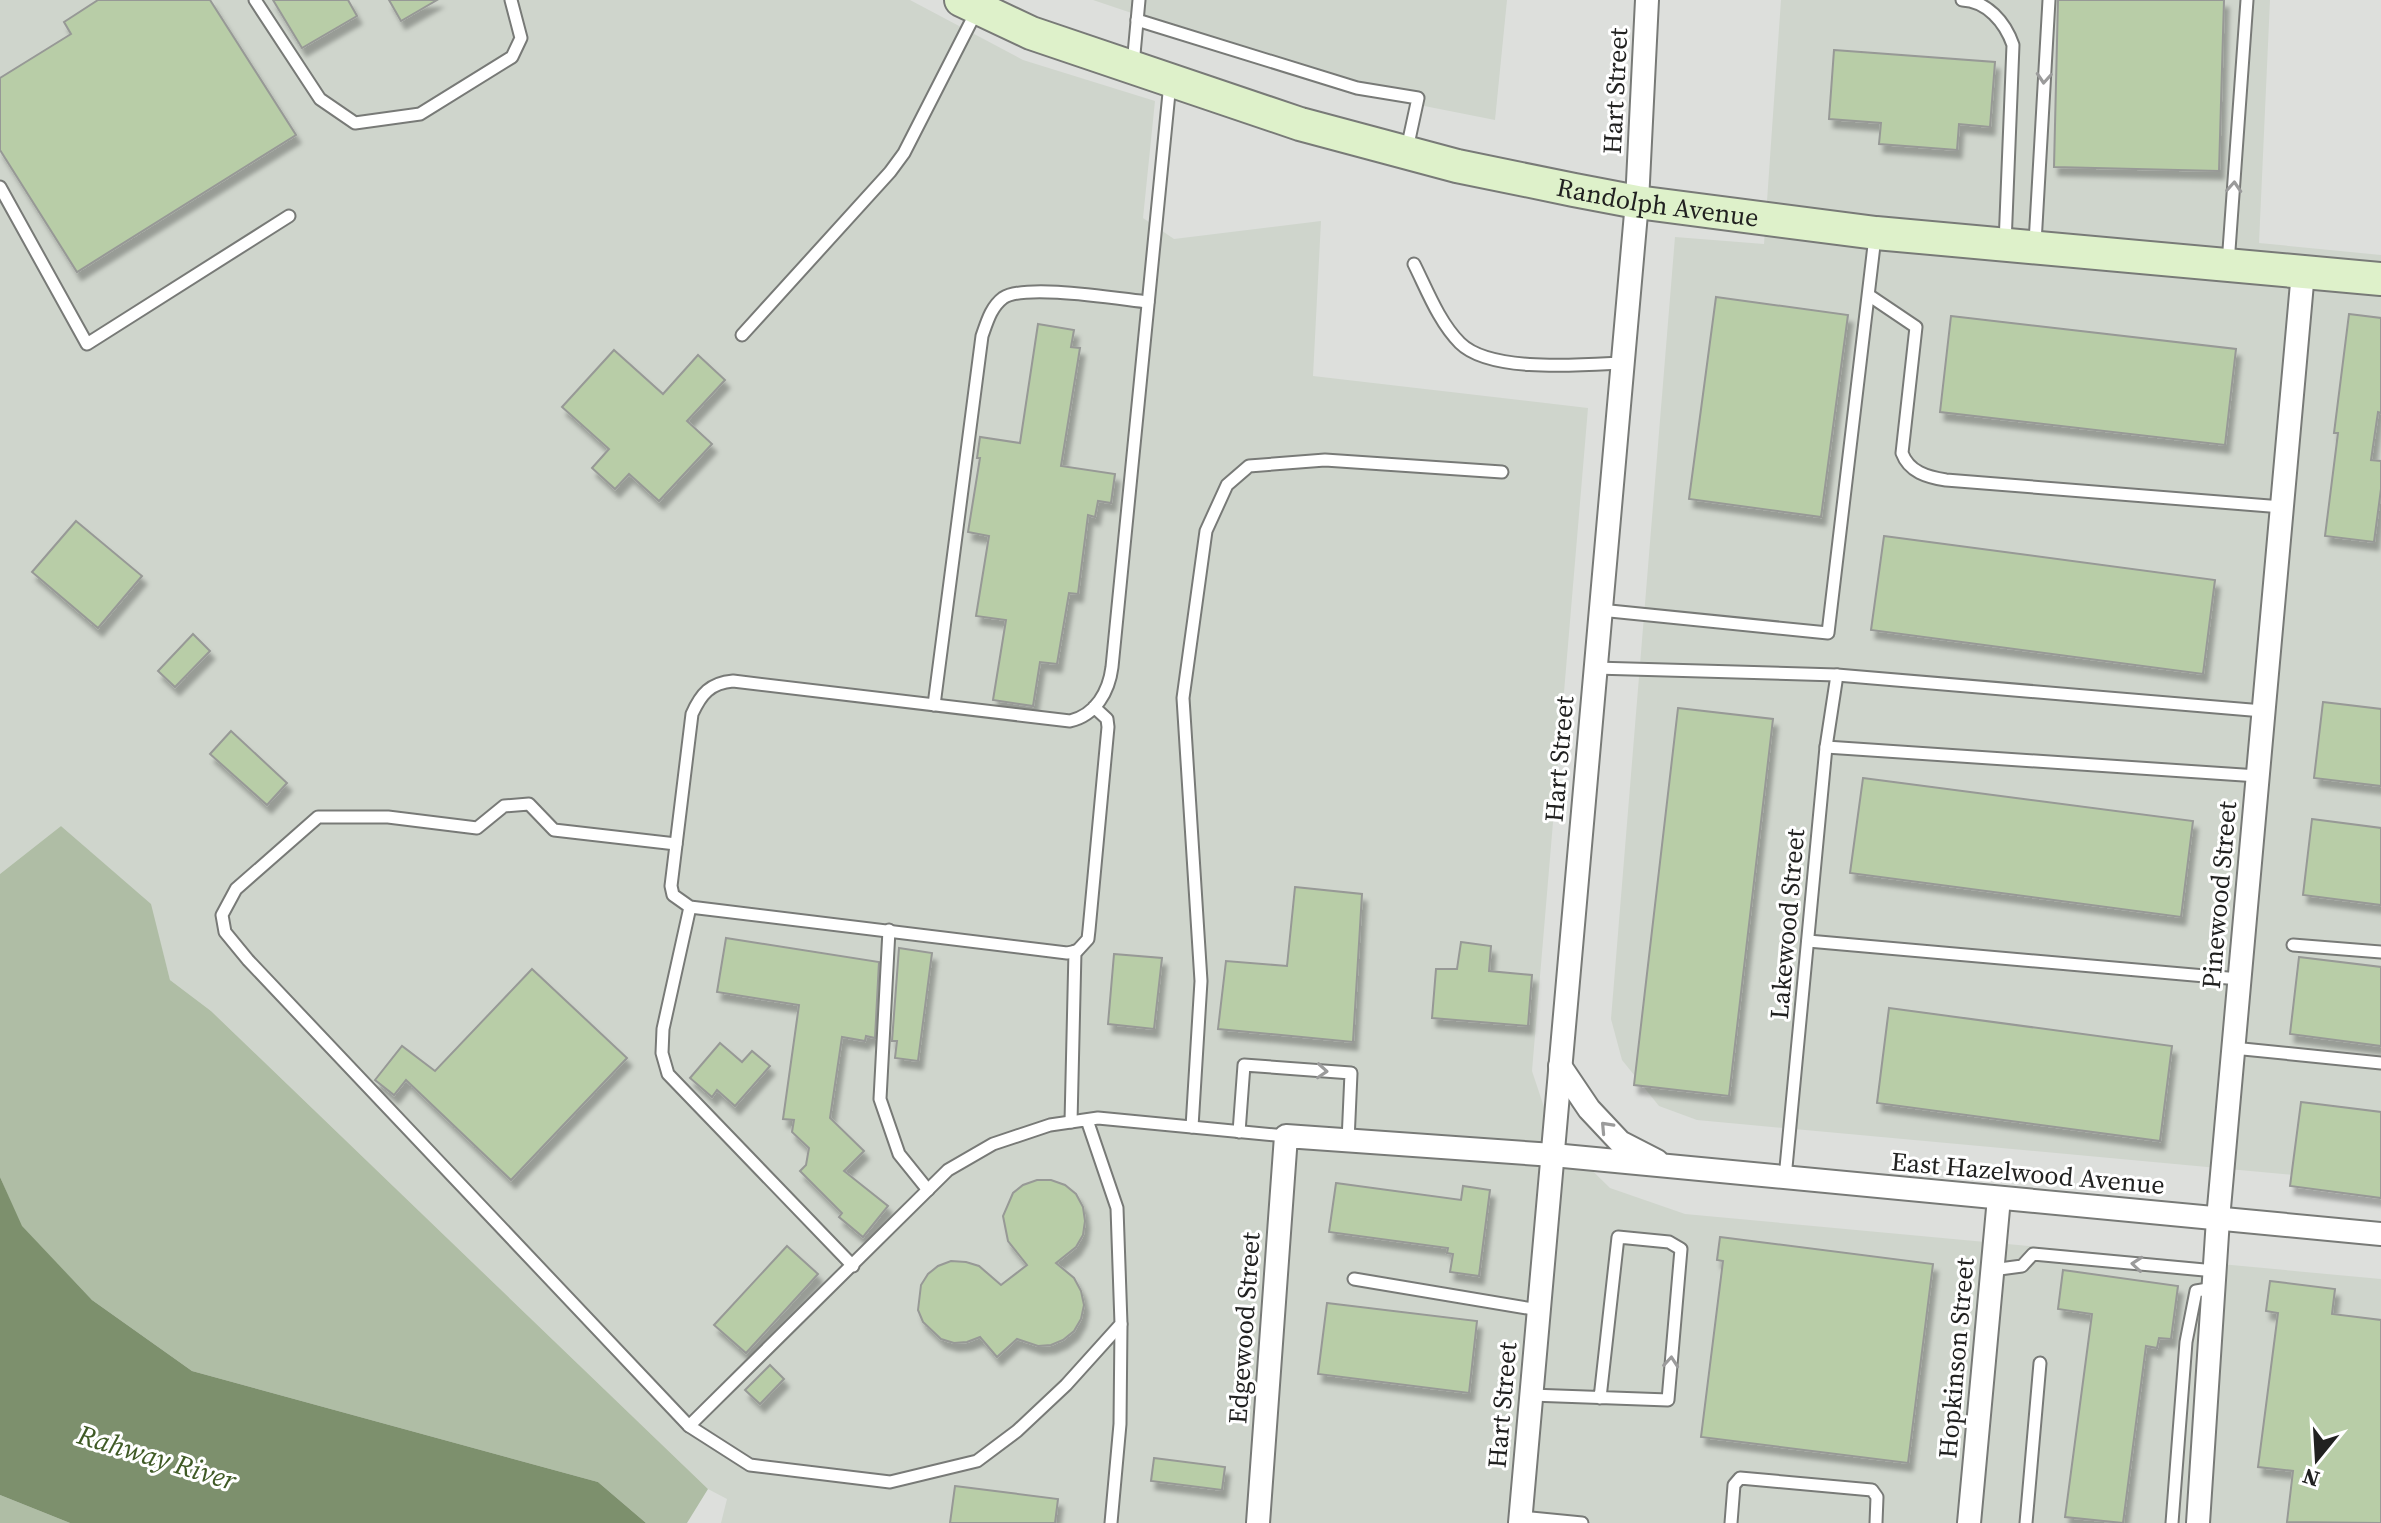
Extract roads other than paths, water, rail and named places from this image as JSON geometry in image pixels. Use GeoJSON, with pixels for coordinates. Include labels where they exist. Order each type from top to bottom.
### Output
{"type":"FeatureCollection","features":[{"type":"Feature","properties":{"kind":"main road","name":"Randolph Avenue"},"geometry":{"type":"LineString","coordinates":[[969,5],[1031,33],[1132,70],[1300,124],[1406,154],[1637,202],[1876,233],[2381,279]]}},
{"type":"Feature","properties":{"kind":"street","name":"Hart Street"},"geometry":{"type":"LineString","coordinates":[[1520,1520],[1637,202],[1647,0]]}},
{"type":"Feature","properties":{"kind":"street","name":"Pinewood Street"},"geometry":{"type":"LineString","coordinates":[[2198,1523],[2218,1219],[2303,272]]}},
{"type":"Feature","properties":{"kind":"street","name":"East Hazelwood Avenue"},"geometry":{"type":"LineString","coordinates":[[1560,1066],[1589,1109],[1620,1142],[1669,1167]]}},
{"type":"Feature","properties":{"kind":"street","name":"East Hazelwood Avenue"},"geometry":{"type":"LineString","coordinates":[[1286,1136],[1553,1155],[2381,1234]]}},
{"type":"Feature","properties":{"kind":"street","name":"Edgewood Street"},"geometry":{"type":"LineString","coordinates":[[1258,1523],[1286,1136]]}},
{"type":"Feature","properties":{"kind":"street","name":"Hopkinson Street"},"geometry":{"type":"LineString","coordinates":[[1969,1523],[1999,1198]]}},
{"type":"Feature","properties":{"kind":"lane"},"geometry":{"type":"LineString","coordinates":[[255,0],[320,99],[355,123],[420,114],[512,57],[521,38],[511,0]]}},
{"type":"Feature","properties":{"kind":"lane"},"geometry":{"type":"LineString","coordinates":[[1132,70],[1139,0]]}},
{"type":"Feature","properties":{"kind":"lane"},"geometry":{"type":"LineString","coordinates":[[1962,0],[1972,1],[1993,12],[2008,31],[2013,45],[2020,246]]}},
{"type":"Feature","properties":{"kind":"lane"},"geometry":{"type":"LineString","coordinates":[[2020,246],[2049,0]]}},
{"type":"Feature","properties":{"kind":"lane"},"geometry":{"type":"LineString","coordinates":[[2228,265],[2247,0]]}},
{"type":"Feature","properties":{"kind":"lane"},"geometry":{"type":"LineString","coordinates":[[742,335],[897,162],[923,119],[969,5]]}},
{"type":"Feature","properties":{"kind":"lane"},"geometry":{"type":"LineString","coordinates":[[1137,20],[1357,88],[1418,98],[1406,154]]}},
{"type":"Feature","properties":{"kind":"lane"},"geometry":{"type":"LineString","coordinates":[[1094,707],[1107,719],[1108,727],[1088,939],[1075,951],[1067,953],[690,907],[673,895],[671,886],[692,714],[709,688],[733,681],[1070,721],[1080,719],[1094,707],[1110,682],[1170,82]]}},
{"type":"Feature","properties":{"kind":"lane"},"geometry":{"type":"LineString","coordinates":[[0,187],[87,344],[289,216]]}},
{"type":"Feature","properties":{"kind":"lane"},"geometry":{"type":"LineString","coordinates":[[1600,610],[1828,633],[1876,233]]}},
{"type":"Feature","properties":{"kind":"lane"},"geometry":{"type":"LineString","coordinates":[[1414,264],[1440,315],[1461,345],[1479,354],[1508,364],[1622,363]]}},
{"type":"Feature","properties":{"kind":"lane"},"geometry":{"type":"LineString","coordinates":[[934,705],[982,336],[992,310],[1005,297],[1026,290],[1148,302]]}},
{"type":"Feature","properties":{"kind":"lane"},"geometry":{"type":"LineString","coordinates":[[1870,296],[1916,327],[1902,453],[1906,463],[1920,473],[1946,480],[2282,507]]}},
{"type":"Feature","properties":{"kind":"lane"},"geometry":{"type":"LineString","coordinates":[[1192,1127],[1201,981],[1183,698],[1206,531],[1227,485],[1249,466],[1325,460],[1502,472]]}},
{"type":"Feature","properties":{"kind":"lane"},"geometry":{"type":"LineString","coordinates":[[1595,668],[1837,675],[2263,711]]}},
{"type":"Feature","properties":{"kind":"lane","name":"Lakewood Street"},"geometry":{"type":"LineString","coordinates":[[1785,1178],[1826,747],[1837,675]]}},
{"type":"Feature","properties":{"kind":"lane"},"geometry":{"type":"LineString","coordinates":[[1826,747],[2258,776]]}},
{"type":"Feature","properties":{"kind":"lane"},"geometry":{"type":"LineString","coordinates":[[676,844],[554,830],[529,804],[504,806],[477,828],[388,817],[318,817],[236,889],[222,915],[225,932],[248,960],[689,1426],[750,1465],[890,1482],[977,1461],[1037,1413],[1121,1324]]}},
{"type":"Feature","properties":{"kind":"lane"},"geometry":{"type":"LineString","coordinates":[[690,907],[663,1029],[662,1053],[668,1074],[853,1266]]}},
{"type":"Feature","properties":{"kind":"lane"},"geometry":{"type":"LineString","coordinates":[[889,930],[880,1099],[899,1154],[928,1190]]}},
{"type":"Feature","properties":{"kind":"lane"},"geometry":{"type":"LineString","coordinates":[[1808,941],[2239,979]]}},
{"type":"Feature","properties":{"kind":"lane"},"geometry":{"type":"LineString","coordinates":[[2293,945],[2381,952]]}},
{"type":"Feature","properties":{"kind":"lane"},"geometry":{"type":"LineString","coordinates":[[1071,1122],[1075,951]]}},
{"type":"Feature","properties":{"kind":"lane"},"geometry":{"type":"LineString","coordinates":[[2233,1048],[2381,1063]]}},
{"type":"Feature","properties":{"kind":"lane"},"geometry":{"type":"LineString","coordinates":[[1239,1132],[1244,1065],[1351,1073],[1348,1141]]}},
{"type":"Feature","properties":{"kind":"lane"},"geometry":{"type":"LineString","coordinates":[[689,1426],[948,1170],[993,1144],[1050,1125],[1098,1118],[1286,1136]]}},
{"type":"Feature","properties":{"kind":"lane"},"geometry":{"type":"LineString","coordinates":[[1087,1120],[1117,1208],[1120,1424],[1111,1523]]}},
{"type":"Feature","properties":{"kind":"lane"},"geometry":{"type":"LineString","coordinates":[[1531,1395],[1600,1398],[1668,1400],[1681,1249],[1669,1242],[1618,1237],[1600,1398]]}},
{"type":"Feature","properties":{"kind":"lane"},"geometry":{"type":"LineString","coordinates":[[1992,1270],[2022,1266],[2033,1254],[2214,1280]]}},
{"type":"Feature","properties":{"kind":"lane"},"geometry":{"type":"LineString","coordinates":[[1354,1279],[1539,1310]]}},
{"type":"Feature","properties":{"kind":"lane"},"geometry":{"type":"LineString","coordinates":[[2172,1523],[2188,1332],[2196,1291],[2214,1280]]}},
{"type":"Feature","properties":{"kind":"lane"},"geometry":{"type":"LineString","coordinates":[[2026,1523],[2040,1363]]}},
{"type":"Feature","properties":{"kind":"lane"},"geometry":{"type":"LineString","coordinates":[[1731,1523],[1734,1485],[1740,1478],[1872,1490],[1877,1497],[1876,1523]]}},
{"type":"Feature","properties":{"kind":"lane"},"geometry":{"type":"LineString","coordinates":[[1520,1520],[1582,1523]]}},
{"type":"Feature","properties":{"kind":"water","name":"Rahway River"},"geometry":{"type":"Polygon","coordinates":[[[0,1177],[22,1226],[92,1300],[192,1371],[598,1482],[646,1523],[70,1523],[0,1495],[0,1177]]]}}]}
